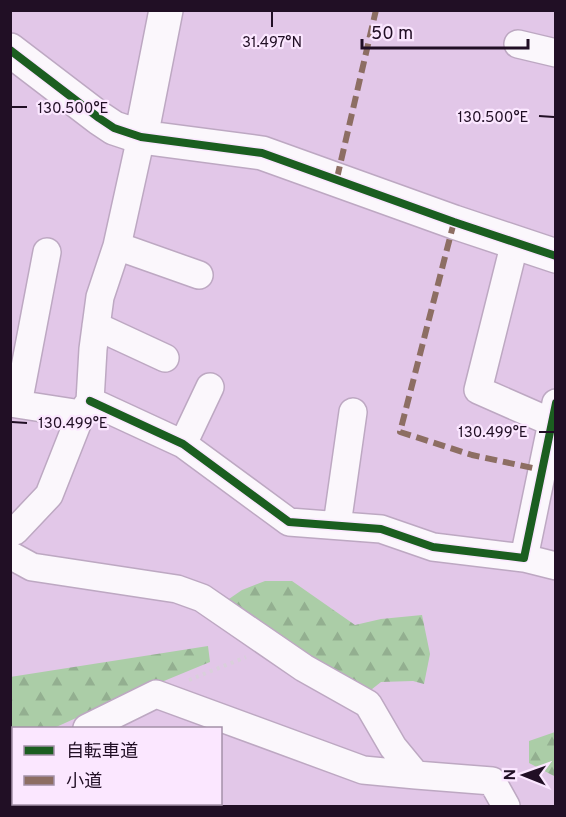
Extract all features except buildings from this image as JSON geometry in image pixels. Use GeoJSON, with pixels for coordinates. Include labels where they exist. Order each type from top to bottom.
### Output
{"type":"FeatureCollection","features":[{"type":"Feature","properties":{"kind":"street"},"geometry":{"type":"LineString","coordinates":[[10,532],[15,531],[49,495],[86,407],[99,297],[117,246],[166,10]]}},
{"type":"Feature","properties":{"kind":"street"},"geometry":{"type":"LineString","coordinates":[[518,44],[555,53]]}},
{"type":"Feature","properties":{"kind":"street"},"geometry":{"type":"LineString","coordinates":[[10,50],[114,128],[141,137],[262,153],[555,256]]}},
{"type":"Feature","properties":{"kind":"street"},"geometry":{"type":"LineString","coordinates":[[515,242],[478,390],[553,413],[524,558]]}},
{"type":"Feature","properties":{"kind":"street"},"geometry":{"type":"LineString","coordinates":[[117,246],[199,275]]}},
{"type":"Feature","properties":{"kind":"street"},"geometry":{"type":"LineString","coordinates":[[47,252],[14,403],[86,407],[183,444],[289,522],[381,529],[433,547],[524,558],[555,566]]}},
{"type":"Feature","properties":{"kind":"street"},"geometry":{"type":"LineString","coordinates":[[96,326],[165,358]]}},
{"type":"Feature","properties":{"kind":"street"},"geometry":{"type":"LineString","coordinates":[[183,444],[210,387]]}},
{"type":"Feature","properties":{"kind":"street"},"geometry":{"type":"LineString","coordinates":[[337,525],[353,412]]}},
{"type":"Feature","properties":{"kind":"street"},"geometry":{"type":"LineString","coordinates":[[10,555],[32,567],[177,589],[202,598],[304,668],[368,704],[393,747],[416,775]]}},
{"type":"Feature","properties":{"kind":"street"},"geometry":{"type":"LineString","coordinates":[[91,727],[156,694],[363,770],[492,781],[506,807]]}},
{"type":"Feature","properties":{"kind":"path"},"geometry":{"type":"LineString","coordinates":[[156,694],[271,646]]}},
{"type":"Feature","properties":{"kind":"green space"},"geometry":{"type":"Polygon","coordinates":[[[265,581],[292,581],[355,625],[381,619],[422,615],[430,654],[424,684],[413,681],[381,682],[357,701],[226,601],[242,590],[265,581]]]}},
{"type":"Feature","properties":{"kind":"green space"},"geometry":{"type":"Polygon","coordinates":[[[208,646],[210,662],[56,727],[12,727],[11,748],[10,677],[208,646]]]}},
{"type":"Feature","properties":{"kind":"green space"},"geometry":{"type":"Polygon","coordinates":[[[556,732],[555,778],[529,763],[529,741],[556,732]]]}},
{"type":"Feature","properties":{"kind":"marked path"},"geometry":{"type":"LineString","coordinates":[[337,178],[376,10]]}},
{"type":"Feature","properties":{"kind":"marked path"},"geometry":{"type":"LineString","coordinates":[[454,222],[400,432],[472,455],[542,470]]}},
{"type":"Feature","properties":{"kind":"cycle path"},"geometry":{"type":"LineString","coordinates":[[10,50],[114,128],[141,137],[262,153],[556,256]]}},
{"type":"Feature","properties":{"kind":"cycle path"},"geometry":{"type":"LineString","coordinates":[[90,401],[183,444],[289,522],[381,529],[433,547],[524,558],[556,403]]}}]}
